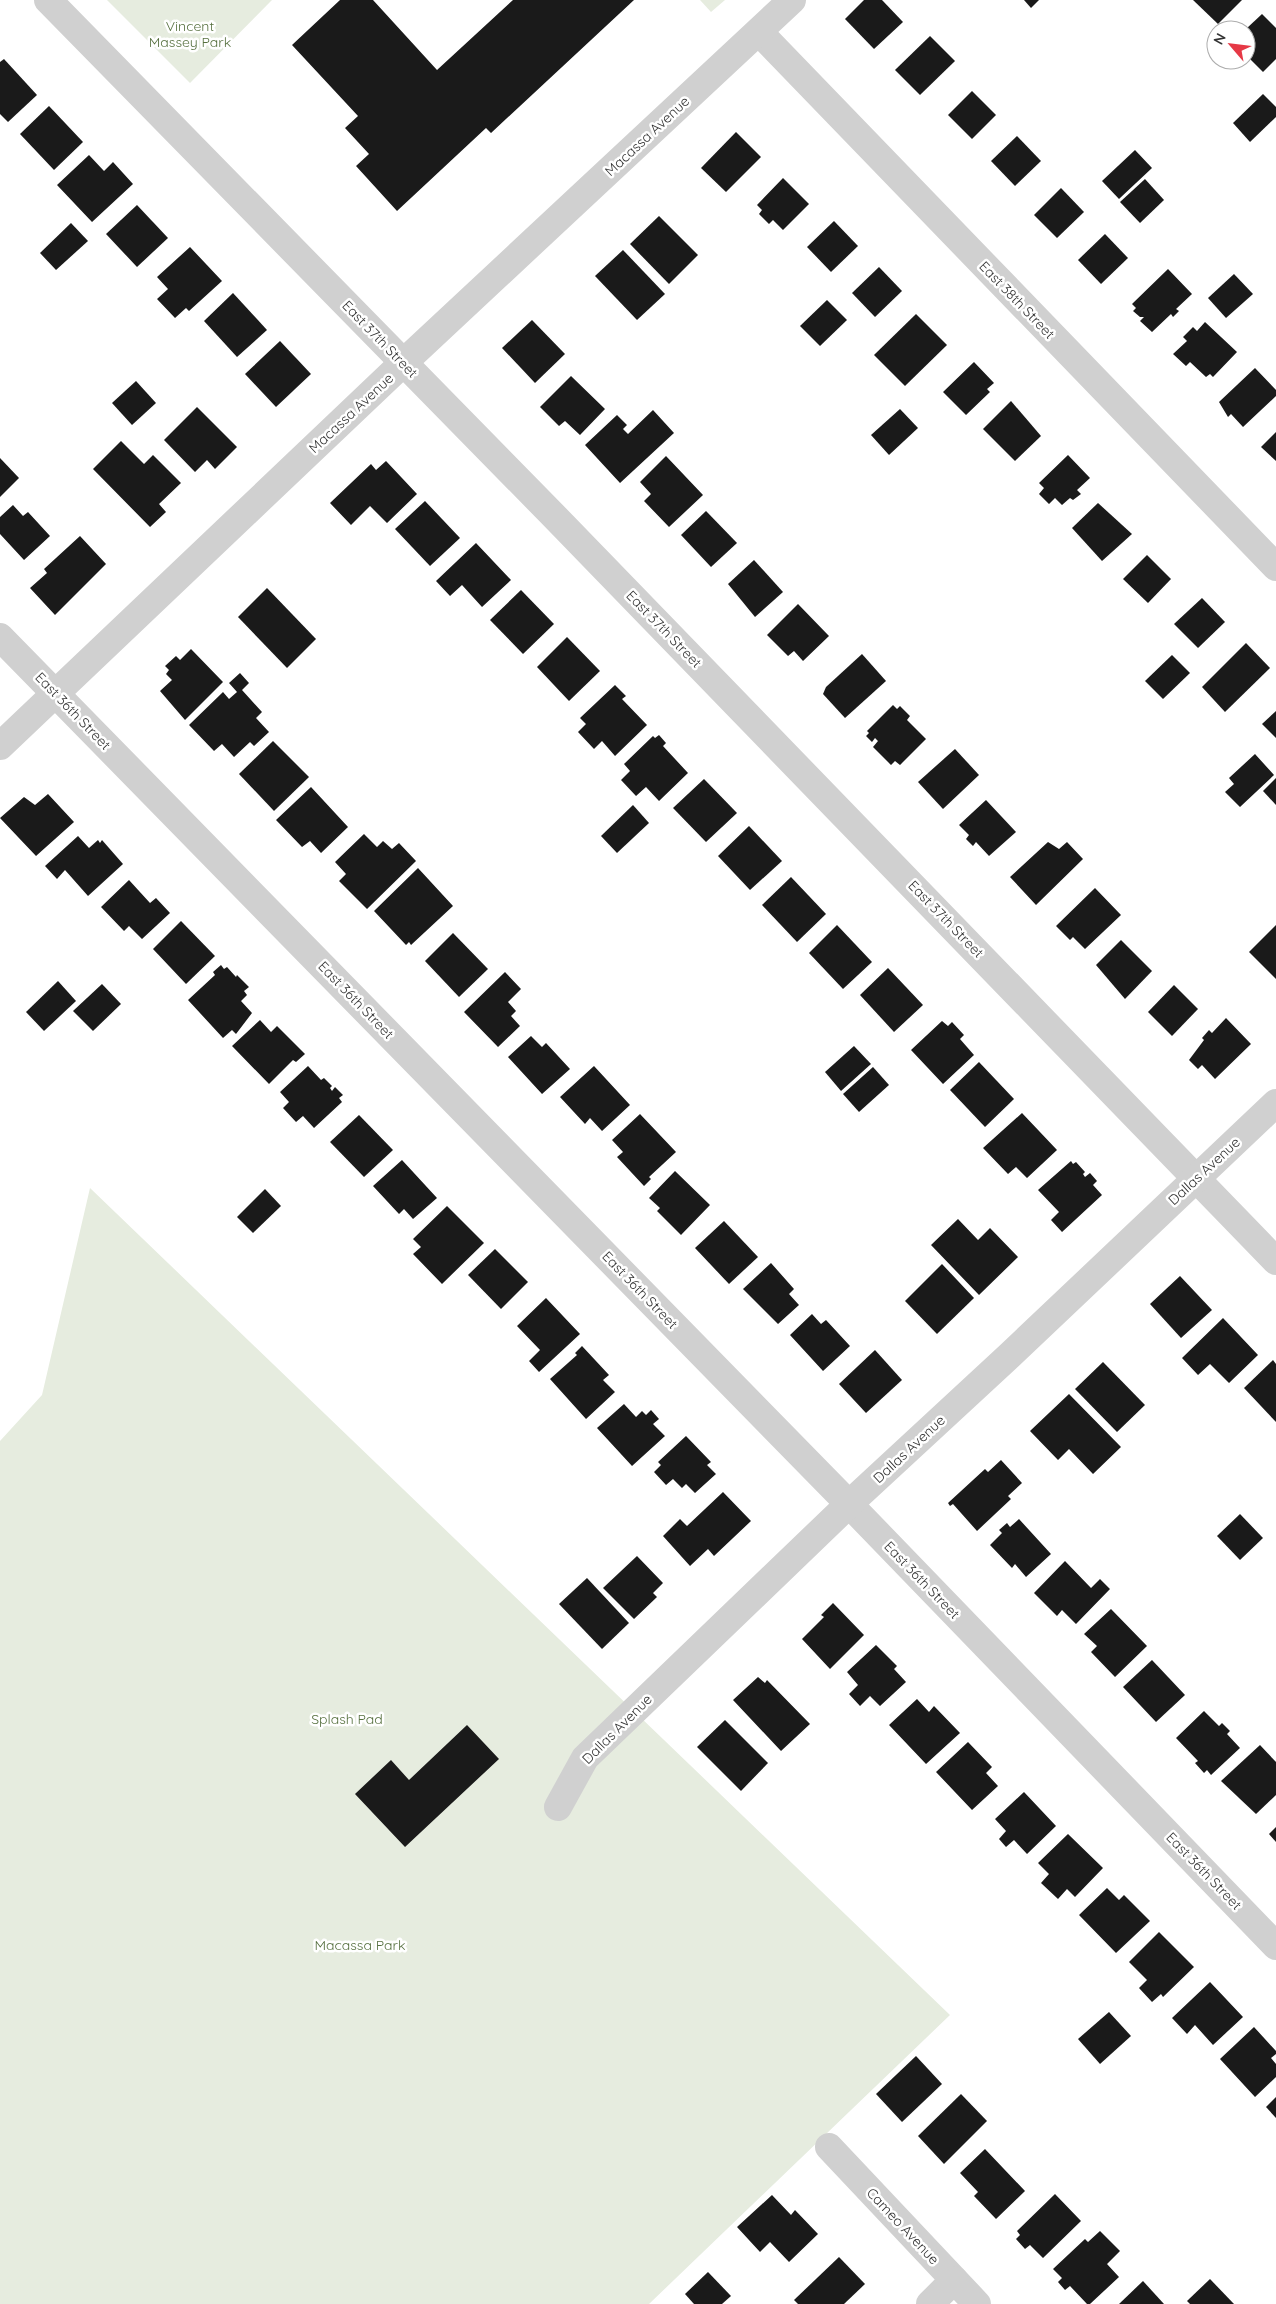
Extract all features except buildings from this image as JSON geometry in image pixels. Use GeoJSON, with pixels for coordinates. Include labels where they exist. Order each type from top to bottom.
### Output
{"type":"FeatureCollection","features":[{"type":"Feature","properties":{"kind":"street","name":"East 37th Street"},"geometry":{"type":"LineString","coordinates":[[48,0],[1036,1011],[1276,1261]]}},
{"type":"Feature","properties":{"kind":"street","name":"Macassa Avenue"},"geometry":{"type":"LineString","coordinates":[[0,746],[403,363],[792,0]]}},
{"type":"Feature","properties":{"kind":"street","name":"East 38th Street"},"geometry":{"type":"LineString","coordinates":[[759,32],[1276,566]]}},
{"type":"Feature","properties":{"kind":"street","name":"East 36th Street"},"geometry":{"type":"LineString","coordinates":[[0,637],[849,1504],[1276,1946]]}},
{"type":"Feature","properties":{"kind":"street","name":"Dallas Avenue"},"geometry":{"type":"LineString","coordinates":[[558,1807],[585,1758],[849,1504],[1009,1356],[1276,1103]]}},
{"type":"Feature","properties":{"kind":"street","name":"Cameo Avenue"},"geometry":{"type":"LineString","coordinates":[[829,2147],[977,2304]]}},
{"type":"Feature","properties":{"kind":"street"},"geometry":{"type":"LineString","coordinates":[[930,2304],[954,2280]]}},
{"type":"Feature","properties":{"kind":"green space","name":"Vincent Massey Park"},"geometry":{"type":"Polygon","coordinates":[[[107,0],[272,0],[190,83],[107,0]]]}},
{"type":"Feature","properties":{"kind":"green space"},"geometry":{"type":"Polygon","coordinates":[[[700,0],[725,0],[711,12],[700,0]]]}},
{"type":"Feature","properties":{"kind":"green space","name":"Macassa Park"},"geometry":{"type":"Polygon","coordinates":[[[90,1188],[950,2015],[649,2304],[0,2304],[0,1441],[42,1395],[90,1188]]]}},
{"type":"Feature","properties":{"kind":"park label","name":"Splash Pad"},"geometry":{"type":"Point","coordinates":[347,1719]}}]}
